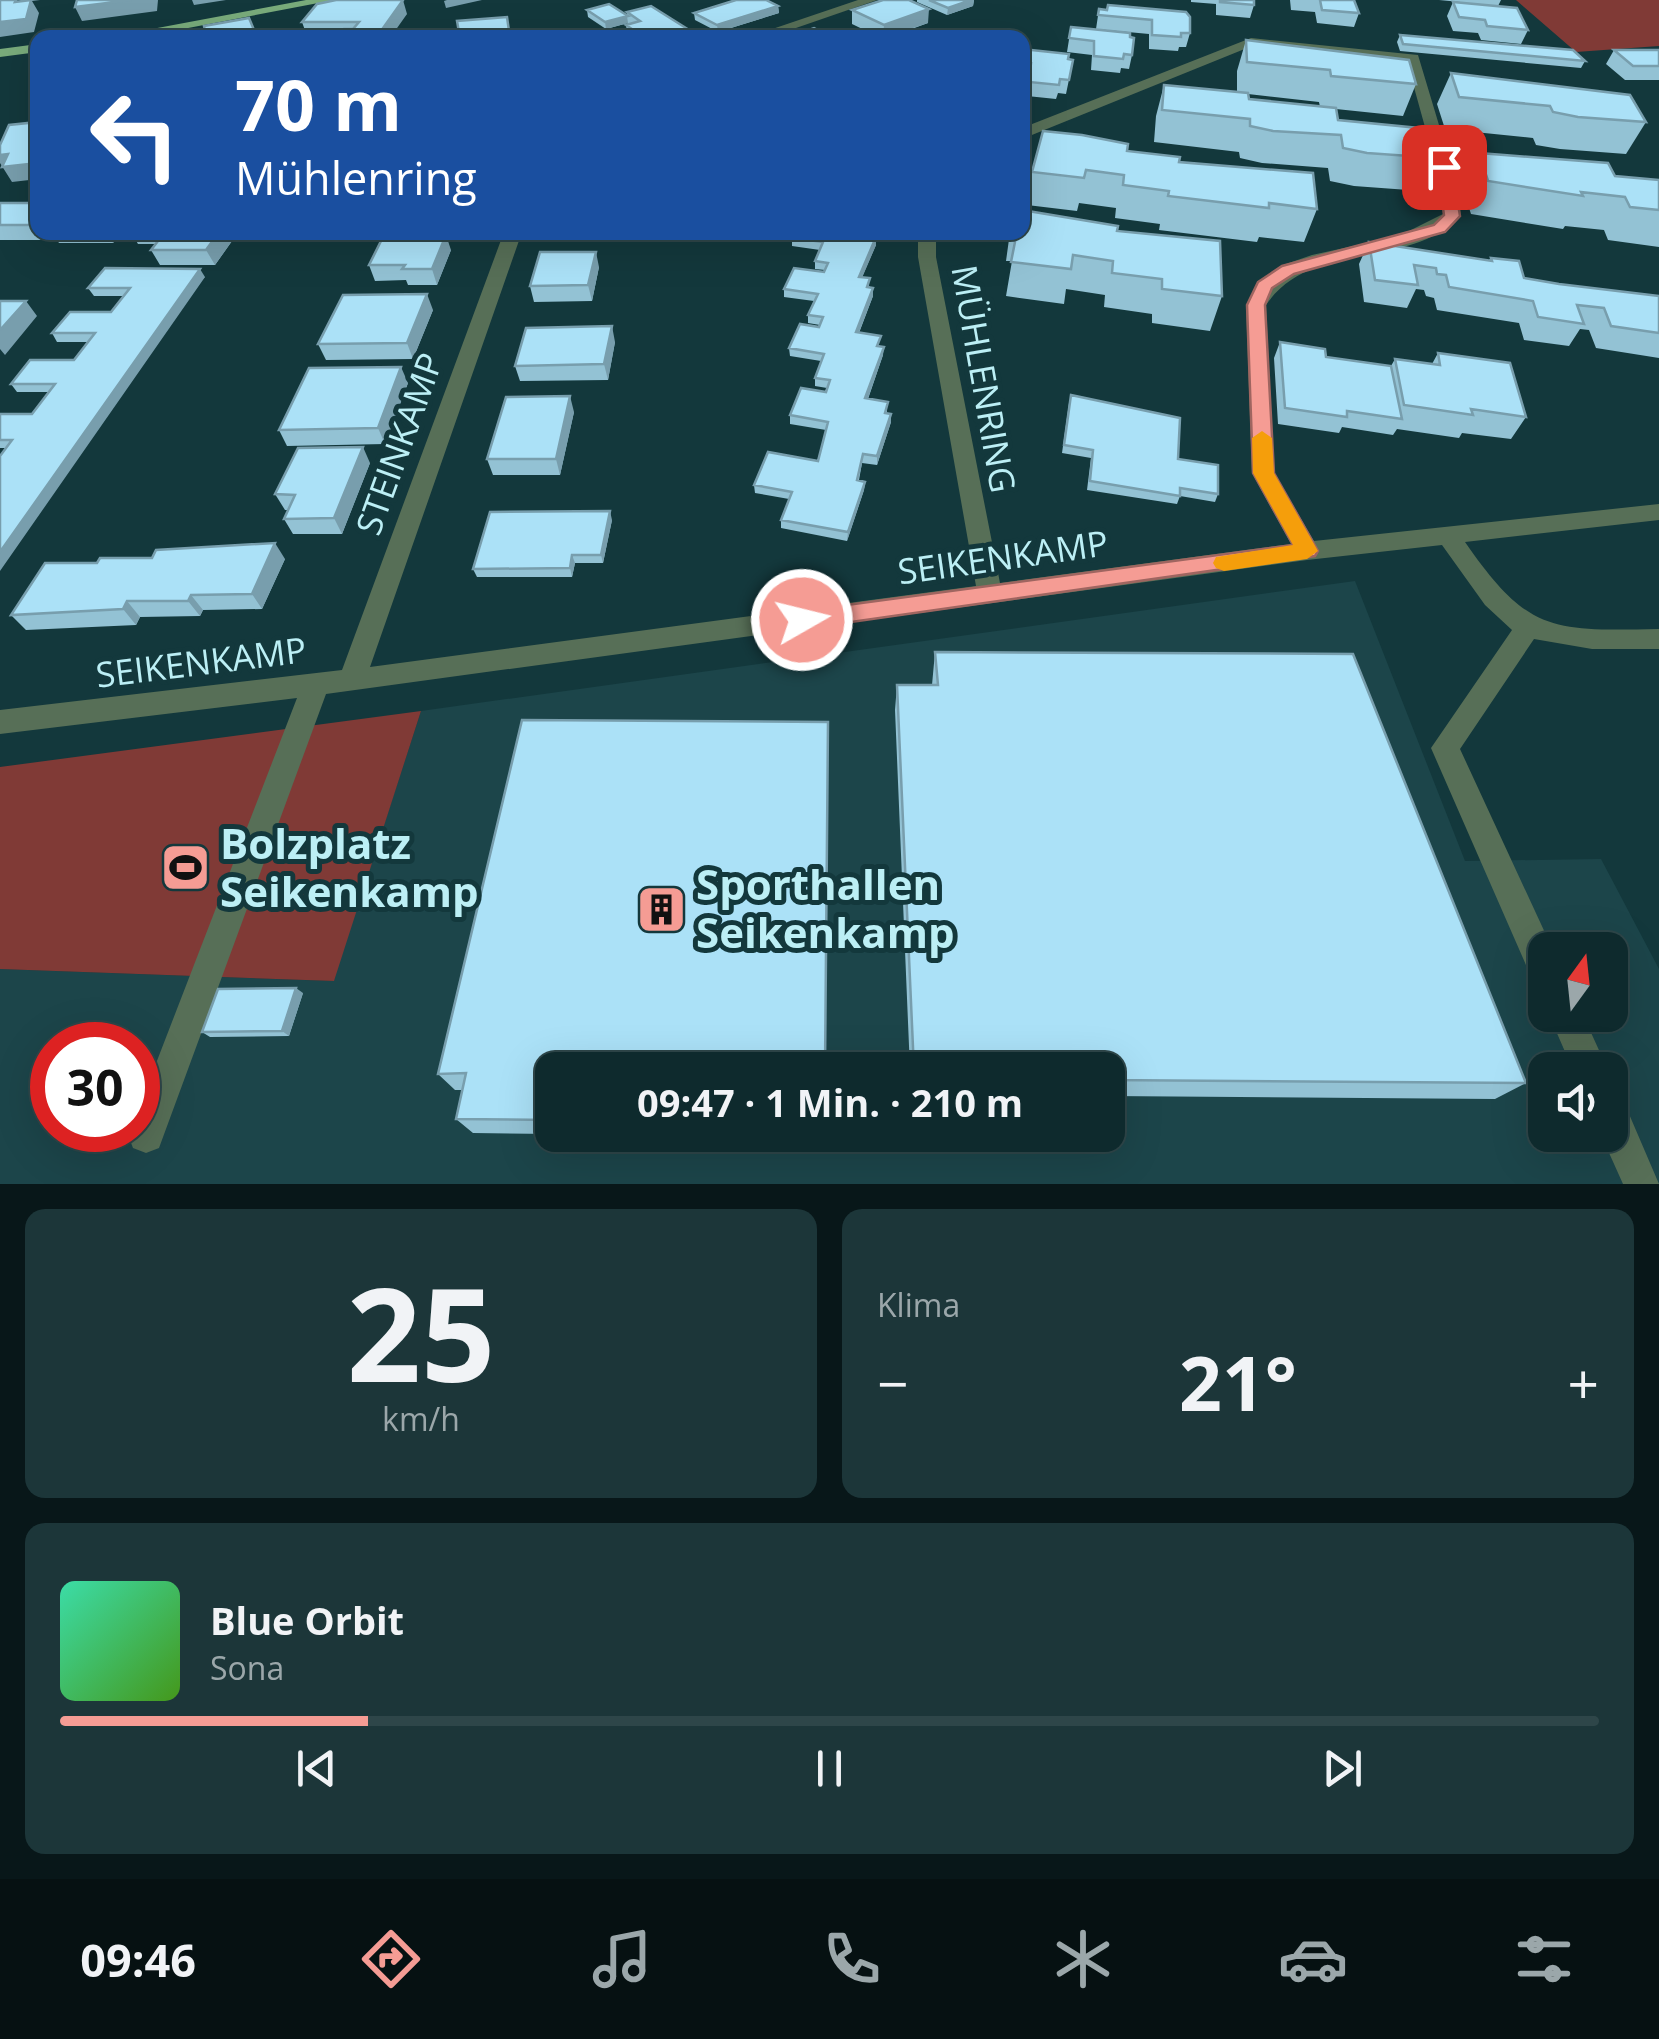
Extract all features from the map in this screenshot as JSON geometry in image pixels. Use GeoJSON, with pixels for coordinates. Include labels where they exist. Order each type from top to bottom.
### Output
{"type":"FeatureCollection","features":[{"type":"Feature","properties":{"kind":"main road"},"geometry":{"type":"LineString","coordinates":[[154,30],[328,0]]}},
{"type":"Feature","properties":{"kind":"main road"},"geometry":{"type":"LineString","coordinates":[[0,54],[30,49]]}},
{"type":"Feature","properties":{"kind":"street"},"geometry":{"type":"LineString","coordinates":[[777,30],[871,0]]}},
{"type":"Feature","properties":{"kind":"street"},"geometry":{"type":"LineString","coordinates":[[1030,131],[1251,42],[1413,58],[1449,184],[1452,216],[1439,228],[1399,242],[1288,270],[1264,286],[1256,305],[1263,473],[1307,551]]}},
{"type":"Feature","properties":{"kind":"street","name":"STEINKAMP"},"geometry":{"type":"LineString","coordinates":[[352,680],[510,240]]}},
{"type":"Feature","properties":{"kind":"street","name":"MÜHLENRING"},"geometry":{"type":"LineString","coordinates":[[928,240],[927,256],[990,596]]}},
{"type":"Feature","properties":{"kind":"street","name":"SEIKENKAMP"},"geometry":{"type":"LineString","coordinates":[[0,722],[352,680],[1307,551],[1659,512]]}},
{"type":"Feature","properties":{"kind":"street"},"geometry":{"type":"LineString","coordinates":[[1447,534],[1478,581],[1528,626],[1607,641],[1659,639]]}},
{"type":"Feature","properties":{"kind":"street"},"geometry":{"type":"LineString","coordinates":[[1528,626],[1444,748],[1528,932]]}},
{"type":"Feature","properties":{"kind":"street"},"geometry":{"type":"LineString","coordinates":[[160,1098],[316,684]]}},
{"type":"Feature","properties":{"kind":"street"},"geometry":{"type":"LineString","coordinates":[[1628,1152],[1642,1184]]}},
{"type":"Feature","properties":{"kind":"shaded area"},"geometry":{"type":"Polygon","coordinates":[[[1516,0],[1659,0],[1659,46],[1576,52],[1516,0]]]}},
{"type":"Feature","properties":{"kind":"shaded area"},"geometry":{"type":"Polygon","coordinates":[[[1355,581],[1465,861],[1601,859],[1659,969],[1659,1184],[0,1184],[0,969],[333,981],[421,711],[1355,581]]]}},
{"type":"Feature","properties":{"kind":"shaded area","name":"Bolzplatz Seikenkamp"},"geometry":{"type":"Polygon","coordinates":[[[421,711],[334,981],[0,969],[0,767],[421,711]]]}},
{"type":"Feature","properties":{"kind":"building"},"geometry":{"type":"Polygon","coordinates":[[[0,0],[31,0],[26,19],[0,22],[0,0]]]}},
{"type":"Feature","properties":{"kind":"building"},"geometry":{"type":"Polygon","coordinates":[[[77,0],[131,0],[75,7],[77,0]]]}},
{"type":"Feature","properties":{"kind":"building"},"geometry":{"type":"Polygon","coordinates":[[[336,0],[403,0],[382,30],[343,30],[353,29],[359,22],[302,22],[317,4],[336,0]]]}},
{"type":"Feature","properties":{"kind":"building"},"geometry":{"type":"Polygon","coordinates":[[[736,0],[766,0],[778,6],[717,25],[694,13],[736,0]]]}},
{"type":"Feature","properties":{"kind":"building"},"geometry":{"type":"Polygon","coordinates":[[[883,0],[909,0],[929,9],[884,25],[852,10],[883,0]]]}},
{"type":"Feature","properties":{"kind":"building"},"geometry":{"type":"Polygon","coordinates":[[[929,0],[971,0],[948,8],[929,0]]]}},
{"type":"Feature","properties":{"kind":"building"},"geometry":{"type":"Polygon","coordinates":[[[1254,0],[1254,5],[1220,2],[1254,0]]]}},
{"type":"Feature","properties":{"kind":"building"},"geometry":{"type":"Polygon","coordinates":[[[1320,0],[1354,0],[1359,13],[1322,10],[1320,0]]]}},
{"type":"Feature","properties":{"kind":"building"},"geometry":{"type":"Polygon","coordinates":[[[1453,2],[1517,8],[1528,30],[1487,26],[1485,20],[1459,17],[1453,2]]]}},
{"type":"Feature","properties":{"kind":"building"},"geometry":{"type":"Polygon","coordinates":[[[609,4],[628,16],[605,22],[587,10],[609,4]]]}},
{"type":"Feature","properties":{"kind":"building"},"geometry":{"type":"Polygon","coordinates":[[[1108,5],[1186,12],[1190,33],[1181,33],[1181,37],[1152,35],[1152,20],[1098,15],[1099,9],[1107,10],[1108,5]]]}},
{"type":"Feature","properties":{"kind":"building"},"geometry":{"type":"Polygon","coordinates":[[[651,6],[686,28],[633,30],[626,25],[640,21],[627,12],[651,6]]]}},
{"type":"Feature","properties":{"kind":"building"},"geometry":{"type":"Polygon","coordinates":[[[507,17],[509,30],[459,30],[457,21],[507,17]]]}},
{"type":"Feature","properties":{"kind":"building"},"geometry":{"type":"Polygon","coordinates":[[[249,18],[254,30],[205,30],[204,26],[249,18]]]}},
{"type":"Feature","properties":{"kind":"building"},"geometry":{"type":"Polygon","coordinates":[[[1071,27],[1130,33],[1134,38],[1132,55],[1124,54],[1123,59],[1094,56],[1094,41],[1069,38],[1071,27]]]}},
{"type":"Feature","properties":{"kind":"building"},"geometry":{"type":"Polygon","coordinates":[[[1400,35],[1573,50],[1585,61],[1403,44],[1400,35]]]}},
{"type":"Feature","properties":{"kind":"building"},"geometry":{"type":"Polygon","coordinates":[[[1246,40],[1409,60],[1416,84],[1331,76],[1330,70],[1247,62],[1246,40]]]}},
{"type":"Feature","properties":{"kind":"building"},"geometry":{"type":"Polygon","coordinates":[[[1030,50],[1069,54],[1068,59],[1073,60],[1069,80],[1060,79],[1059,85],[1030,82],[1030,50]]]}},
{"type":"Feature","properties":{"kind":"building"},"geometry":{"type":"Polygon","coordinates":[[[1614,50],[1659,50],[1659,66],[1633,66],[1614,50]]]}},
{"type":"Feature","properties":{"kind":"building"},"geometry":{"type":"Polygon","coordinates":[[[1451,73],[1630,95],[1646,122],[1578,117],[1553,112],[1550,106],[1459,97],[1451,73]]]}},
{"type":"Feature","properties":{"kind":"building"},"geometry":{"type":"Polygon","coordinates":[[[1164,85],[1248,93],[1249,99],[1336,108],[1338,120],[1429,129],[1437,158],[1367,153],[1343,148],[1341,135],[1273,131],[1250,126],[1250,119],[1162,110],[1164,85]]]}},
{"type":"Feature","properties":{"kind":"building"},"geometry":{"type":"Polygon","coordinates":[[[30,123],[30,164],[2,167],[8,154],[0,155],[0,145],[9,125],[30,123]]]}},
{"type":"Feature","properties":{"kind":"building"},"geometry":{"type":"Polygon","coordinates":[[[1043,131],[1128,144],[1127,151],[1180,157],[1179,162],[1313,173],[1317,209],[1269,203],[1269,208],[1168,196],[1169,191],[1123,185],[1124,175],[1086,170],[1084,178],[1032,172],[1043,131]]]}},
{"type":"Feature","properties":{"kind":"building"},"geometry":{"type":"Polygon","coordinates":[[[1479,153],[1608,163],[1615,176],[1659,180],[1659,210],[1630,207],[1625,197],[1581,192],[1583,196],[1488,181],[1479,153]]]}},
{"type":"Feature","properties":{"kind":"building"},"geometry":{"type":"Polygon","coordinates":[[[0,203],[30,203],[30,225],[0,225],[0,203]]]}},
{"type":"Feature","properties":{"kind":"building"},"geometry":{"type":"Polygon","coordinates":[[[1030,211],[1118,226],[1117,231],[1220,241],[1222,296],[1162,289],[1162,279],[1112,273],[1113,261],[1073,255],[1071,269],[1011,262],[1015,240],[1030,240],[1030,211]]]}},
{"type":"Feature","properties":{"kind":"building"},"geometry":{"type":"Polygon","coordinates":[[[159,240],[213,240],[206,250],[151,250],[159,240]]]}},
{"type":"Feature","properties":{"kind":"building"},"geometry":{"type":"Polygon","coordinates":[[[382,240],[444,240],[432,269],[369,265],[382,240]]]}},
{"type":"Feature","properties":{"kind":"building"},"geometry":{"type":"Polygon","coordinates":[[[808,240],[875,240],[859,277],[870,278],[867,287],[873,288],[856,332],[881,336],[877,346],[884,347],[865,398],[888,402],[885,413],[891,414],[877,456],[863,454],[857,480],[865,482],[848,532],[781,520],[792,492],[754,485],[768,452],[818,461],[828,422],[790,415],[801,388],[826,392],[830,380],[815,378],[824,354],[789,348],[800,324],[819,327],[823,317],[808,315],[818,294],[784,289],[794,268],[824,272],[828,263],[815,261],[823,242],[808,240]]]}},
{"type":"Feature","properties":{"kind":"building"},"geometry":{"type":"Polygon","coordinates":[[[1369,242],[1492,261],[1491,258],[1519,261],[1524,278],[1659,296],[1659,333],[1611,326],[1604,308],[1577,305],[1584,324],[1538,317],[1533,301],[1449,287],[1446,275],[1437,274],[1436,268],[1414,265],[1418,285],[1375,280],[1369,242]]]}},
{"type":"Feature","properties":{"kind":"building"},"geometry":{"type":"Polygon","coordinates":[[[540,252],[596,252],[588,285],[530,286],[540,252]]]}},
{"type":"Feature","properties":{"kind":"building"},"geometry":{"type":"Polygon","coordinates":[[[105,268],[200,269],[0,552],[0,456],[12,440],[0,440],[0,414],[32,414],[55,384],[11,384],[30,360],[74,360],[95,333],[52,333],[70,312],[111,312],[130,288],[88,288],[105,268]]]}},
{"type":"Feature","properties":{"kind":"building"},"geometry":{"type":"Polygon","coordinates":[[[427,294],[407,343],[318,344],[343,295],[427,294]]]}},
{"type":"Feature","properties":{"kind":"building"},"geometry":{"type":"Polygon","coordinates":[[[0,301],[26,301],[0,330],[0,301]]]}},
{"type":"Feature","properties":{"kind":"building"},"geometry":{"type":"Polygon","coordinates":[[[612,326],[604,364],[515,366],[526,328],[612,326]]]}},
{"type":"Feature","properties":{"kind":"building"},"geometry":{"type":"Polygon","coordinates":[[[1280,342],[1325,349],[1326,357],[1391,366],[1402,419],[1347,411],[1347,417],[1285,408],[1280,342]]]}},
{"type":"Feature","properties":{"kind":"building"},"geometry":{"type":"Polygon","coordinates":[[[1438,353],[1510,363],[1526,417],[1471,409],[1473,415],[1404,405],[1395,359],[1440,365],[1438,353]]]}},
{"type":"Feature","properties":{"kind":"building"},"geometry":{"type":"Polygon","coordinates":[[[401,367],[378,428],[279,430],[309,368],[401,367]]]}},
{"type":"Feature","properties":{"kind":"building"},"geometry":{"type":"Polygon","coordinates":[[[1071,395],[1180,418],[1178,459],[1218,465],[1218,494],[1180,488],[1180,496],[1090,481],[1093,450],[1064,445],[1071,395]]]}},
{"type":"Feature","properties":{"kind":"building"},"geometry":{"type":"Polygon","coordinates":[[[570,396],[556,459],[487,459],[506,397],[570,396]]]}},
{"type":"Feature","properties":{"kind":"building"},"geometry":{"type":"Polygon","coordinates":[[[363,447],[334,518],[284,519],[295,495],[275,494],[298,448],[363,447]]]}},
{"type":"Feature","properties":{"kind":"building"},"geometry":{"type":"Polygon","coordinates":[[[610,511],[601,555],[572,555],[570,568],[473,569],[490,512],[610,511]]]}},
{"type":"Feature","properties":{"kind":"building"},"geometry":{"type":"Polygon","coordinates":[[[275,543],[252,594],[191,595],[188,601],[127,601],[123,609],[11,615],[45,563],[97,563],[100,558],[152,558],[156,550],[275,543]]]}},
{"type":"Feature","properties":{"kind":"building"},"geometry":{"type":"Polygon","coordinates":[[[935,652],[1353,654],[1526,1083],[1125,1080],[1125,1052],[913,1052],[897,685],[938,685],[935,652]]]}},
{"type":"Feature","properties":{"kind":"building","name":"Sporthallen Seikenkamp"},"geometry":{"type":"Polygon","coordinates":[[[522,720],[828,722],[825,1052],[535,1052],[535,1120],[456,1119],[466,1073],[438,1074],[522,720]]]}},
{"type":"Feature","properties":{"kind":"building"},"geometry":{"type":"Polygon","coordinates":[[[296,988],[282,1031],[202,1032],[218,989],[296,988]]]}},
{"type":"Feature","properties":{"kind":"slow traffic"},"geometry":{"type":"LineString","coordinates":[[1224,563],[1307,551],[1263,473],[1262,438]]}},
{"type":"Feature","properties":{"kind":"place","name":"Bolzplatz Seikenkamp"},"geometry":{"type":"Point","coordinates":[185,868]}},
{"type":"Feature","properties":{"kind":"place","name":"Sporthallen Seikenkamp"},"geometry":{"type":"Point","coordinates":[661,909]}},
{"type":"Feature","properties":{"kind":"route"},"geometry":{"type":"LineString","coordinates":[[802,620],[1307,551],[1263,473],[1256,305],[1264,286],[1288,270],[1439,228],[1452,216],[1444,167]]}}]}
